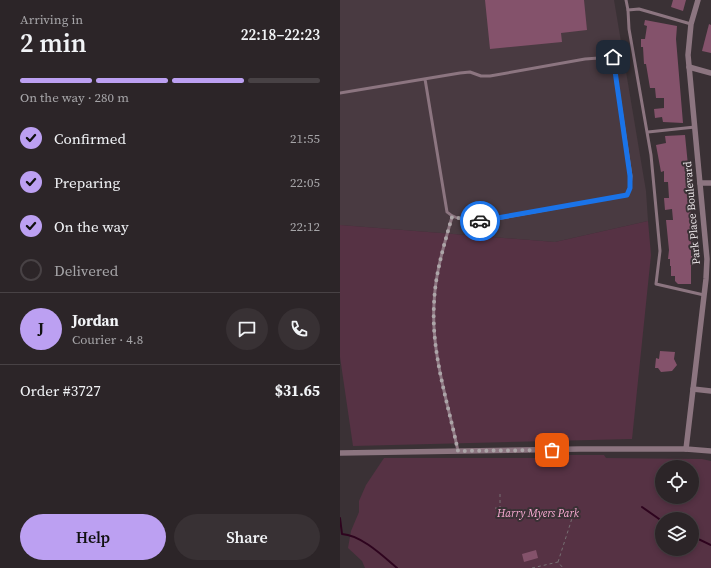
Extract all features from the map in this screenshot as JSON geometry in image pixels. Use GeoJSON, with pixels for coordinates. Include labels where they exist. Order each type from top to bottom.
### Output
{"type":"FeatureCollection","features":[{"type":"Feature","properties":{"kind":"street","name":"Park Place Boulevard"},"geometry":{"type":"LineString","coordinates":[[686,449],[704,295],[709,270],[689,67],[688,42],[691,24],[698,0]]}},
{"type":"Feature","properties":{"kind":"street"},"geometry":{"type":"LineString","coordinates":[[689,67],[711,73]]}},
{"type":"Feature","properties":{"kind":"street"},"geometry":{"type":"LineString","coordinates":[[700,183],[711,183]]}},
{"type":"Feature","properties":{"kind":"street"},"geometry":{"type":"LineString","coordinates":[[693,389],[711,392]]}},
{"type":"Feature","properties":{"kind":"street"},"geometry":{"type":"LineString","coordinates":[[340,454],[458,451],[686,449],[711,451]]}},
{"type":"Feature","properties":{"kind":"lane"},"geometry":{"type":"LineString","coordinates":[[626,0],[648,132],[660,251],[656,284],[704,295]]}},
{"type":"Feature","properties":{"kind":"lane"},"geometry":{"type":"LineString","coordinates":[[628,10],[639,9],[691,24]]}},
{"type":"Feature","properties":{"kind":"lane"},"geometry":{"type":"LineString","coordinates":[[340,93],[425,78],[470,72],[481,76],[490,76],[585,59],[613,57],[630,176],[630,188],[627,195],[485,222],[470,221],[452,217],[447,212],[425,78]]}},
{"type":"Feature","properties":{"kind":"lane"},"geometry":{"type":"LineString","coordinates":[[648,132],[695,127]]}},
{"type":"Feature","properties":{"kind":"lane"},"geometry":{"type":"LineString","coordinates":[[452,217],[443,251],[434,302],[434,322],[439,363],[458,451]]}},
{"type":"Feature","properties":{"kind":"path"},"geometry":{"type":"LineString","coordinates":[[500,491],[500,515]]}},
{"type":"Feature","properties":{"kind":"path"},"geometry":{"type":"LineString","coordinates":[[495,508],[505,509]]}},
{"type":"Feature","properties":{"kind":"path"},"geometry":{"type":"LineString","coordinates":[[558,562],[575,509]]}},
{"type":"Feature","properties":{"kind":"path"},"geometry":{"type":"LineString","coordinates":[[532,568],[558,562]]}},
{"type":"Feature","properties":{"kind":"path"},"geometry":{"type":"LineString","coordinates":[[558,562],[563,568]]}},
{"type":"Feature","properties":{"kind":"shaded area"},"geometry":{"type":"Polygon","coordinates":[[[340,0],[614,0],[646,191],[648,221],[555,242],[340,225],[340,0]]]}},
{"type":"Feature","properties":{"kind":"green space"},"geometry":{"type":"Polygon","coordinates":[[[648,221],[651,255],[632,439],[353,446],[340,357],[340,225],[555,242],[648,221]]]}},
{"type":"Feature","properties":{"kind":"green space","name":"Harry Myers Park"},"geometry":{"type":"Polygon","coordinates":[[[546,455],[604,455],[606,458],[702,459],[711,461],[711,568],[365,568],[362,561],[348,548],[351,531],[359,512],[359,501],[366,485],[384,458],[547,458],[546,455]]]}},
{"type":"Feature","properties":{"kind":"building"},"geometry":{"type":"Polygon","coordinates":[[[485,0],[584,0],[587,30],[561,33],[562,42],[490,49],[485,0]]]}},
{"type":"Feature","properties":{"kind":"building"},"geometry":{"type":"Polygon","coordinates":[[[673,0],[686,0],[683,11],[671,7],[673,0]]]}},
{"type":"Feature","properties":{"kind":"building"},"geometry":{"type":"Polygon","coordinates":[[[645,20],[677,26],[676,39],[683,123],[663,122],[662,117],[655,118],[654,109],[664,108],[664,98],[656,98],[655,88],[650,88],[646,64],[644,64],[641,39],[645,39],[647,26],[644,25],[645,20]]]}},
{"type":"Feature","properties":{"kind":"building"},"geometry":{"type":"Polygon","coordinates":[[[709,24],[711,25],[711,53],[702,51],[709,24]]]}},
{"type":"Feature","properties":{"kind":"building"},"geometry":{"type":"Polygon","coordinates":[[[685,135],[692,206],[690,207],[693,242],[691,243],[691,256],[694,256],[694,266],[691,266],[691,284],[678,284],[675,281],[675,276],[671,276],[670,259],[668,259],[669,250],[666,220],[673,220],[672,209],[665,210],[664,198],[669,198],[668,182],[664,182],[664,171],[661,172],[656,145],[666,143],[665,136],[685,135]]]}},
{"type":"Feature","properties":{"kind":"building"},"geometry":{"type":"Polygon","coordinates":[[[660,351],[675,352],[674,359],[677,365],[672,371],[661,372],[658,368],[655,368],[656,358],[659,359],[660,351]]]}},
{"type":"Feature","properties":{"kind":"building"},"geometry":{"type":"Polygon","coordinates":[[[536,550],[538,558],[524,562],[522,554],[536,550]]]}},
{"type":"Feature","properties":{"kind":"waterway"},"geometry":{"type":"LineString","coordinates":[[642,507],[655,516]]}},
{"type":"Feature","properties":{"kind":"waterway"},"geometry":{"type":"LineString","coordinates":[[340,518],[342,534],[349,535],[364,542],[397,568]]}},
{"type":"Feature","properties":{"kind":"waterway"},"geometry":{"type":"LineString","coordinates":[[699,539],[711,545]]}},
{"type":"Feature","properties":{"kind":"way so far"},"geometry":{"type":"LineString","coordinates":[[480,221],[470,221],[452,217],[443,251],[434,302],[439,363],[458,451],[552,450]]}},
{"type":"Feature","properties":{"kind":"route"},"geometry":{"type":"LineString","coordinates":[[480,221],[485,222],[627,195],[630,188],[630,176],[613,57]]}}]}
